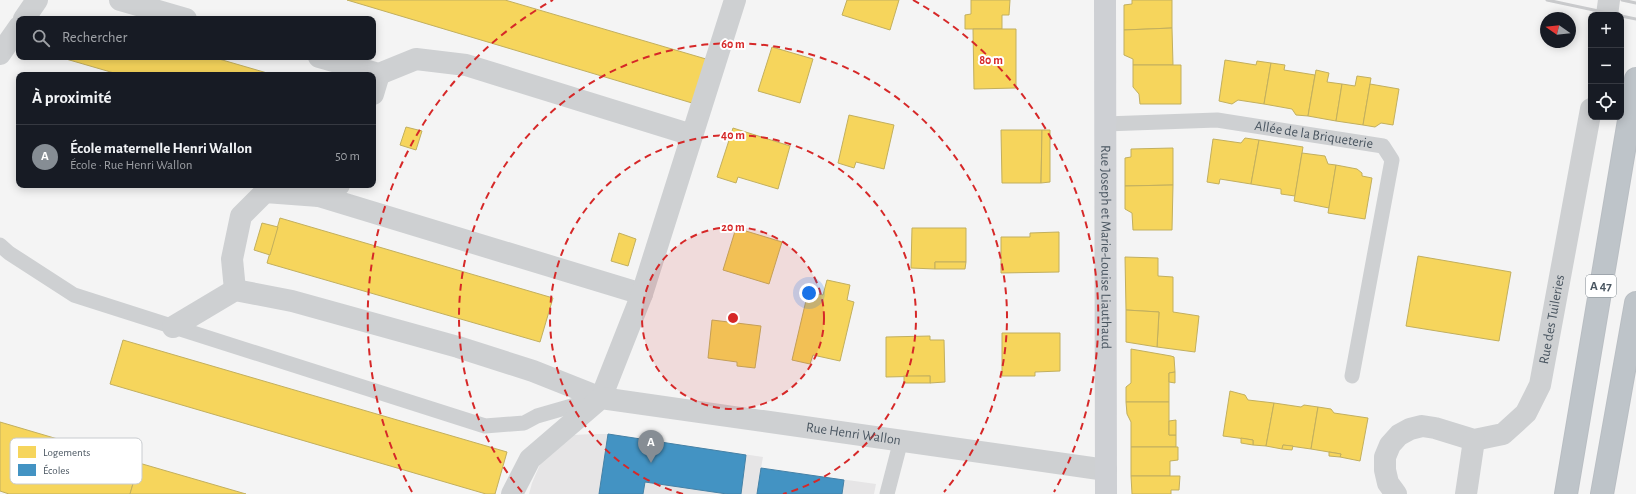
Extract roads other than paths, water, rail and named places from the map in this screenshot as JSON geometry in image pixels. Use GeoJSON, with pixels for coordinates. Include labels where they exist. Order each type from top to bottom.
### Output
{"type":"FeatureCollection","features":[{"type":"Feature","properties":{"kind":"highway","name":"A 47"},"geometry":{"type":"LineString","coordinates":[[1566,494],[1636,79]]}},
{"type":"Feature","properties":{"kind":"highway","name":"A 47"},"geometry":{"type":"LineString","coordinates":[[1602,494],[1636,303]]}},
{"type":"Feature","properties":{"kind":"main road","name":"Rue Joseph et Marie-Louise Liauthaud"},"geometry":{"type":"LineString","coordinates":[[1105,0],[1104,124],[1106,494]]}},
{"type":"Feature","properties":{"kind":"street"},"geometry":{"type":"LineString","coordinates":[[26,16],[37,0]]}},
{"type":"Feature","properties":{"kind":"street"},"geometry":{"type":"LineString","coordinates":[[120,0],[176,16]]}},
{"type":"Feature","properties":{"kind":"street"},"geometry":{"type":"LineString","coordinates":[[512,494],[530,459],[600,398],[642,294],[735,0]]}},
{"type":"Feature","properties":{"kind":"street"},"geometry":{"type":"LineString","coordinates":[[1607,12],[1609,0]]}},
{"type":"Feature","properties":{"kind":"street"},"geometry":{"type":"LineString","coordinates":[[0,54],[16,31]]}},
{"type":"Feature","properties":{"kind":"street"},"geometry":{"type":"LineString","coordinates":[[376,84],[416,59],[466,65],[692,135]]}},
{"type":"Feature","properties":{"kind":"street"},"geometry":{"type":"LineString","coordinates":[[325,60],[351,72]]}},
{"type":"Feature","properties":{"kind":"street","name":"Rue des Tuileries"},"geometry":{"type":"LineString","coordinates":[[1474,440],[1503,434],[1526,413],[1540,385],[1589,120]]}},
{"type":"Feature","properties":{"kind":"street"},"geometry":{"type":"LineString","coordinates":[[319,196],[334,188]]}},
{"type":"Feature","properties":{"kind":"street"},"geometry":{"type":"LineString","coordinates":[[173,327],[235,290],[232,259],[241,216],[264,192],[319,196],[642,294]]}},
{"type":"Feature","properties":{"kind":"street","name":"Rue Henri Wallon"},"geometry":{"type":"LineString","coordinates":[[235,290],[292,301],[458,347],[533,371],[600,398],[1106,470]]}},
{"type":"Feature","properties":{"kind":"street"},"geometry":{"type":"LineString","coordinates":[[1396,494],[1388,483],[1385,470],[1385,457],[1390,445],[1399,435],[1410,428],[1422,426],[1435,428],[1474,440],[1466,494]]}},
{"type":"Feature","properties":{"kind":"lane","name":"Allée de la Briqueterie"},"geometry":{"type":"LineString","coordinates":[[1104,124],[1217,120],[1383,146],[1392,160],[1352,376]]}},
{"type":"Feature","properties":{"kind":"lane"},"geometry":{"type":"LineString","coordinates":[[0,245],[9,254],[74,295],[485,426],[524,422],[537,416],[600,398]]}},
{"type":"Feature","properties":{"kind":"lane"},"geometry":{"type":"LineString","coordinates":[[887,494],[901,440]]}},
{"type":"Feature","properties":{"kind":"railway"},"geometry":{"type":"LineString","coordinates":[[1547,0],[1603,12]]}},
{"type":"Feature","properties":{"kind":"railway"},"geometry":{"type":"LineString","coordinates":[[1622,0],[1636,3]]}},
{"type":"Feature","properties":{"kind":"railway"},"geometry":{"type":"LineString","coordinates":[[1624,17],[1636,19]]}},
{"type":"Feature","properties":{"kind":"place","name":"École maternelle Henri Wallon"},"geometry":{"type":"Point","coordinates":[651,463]}}]}
